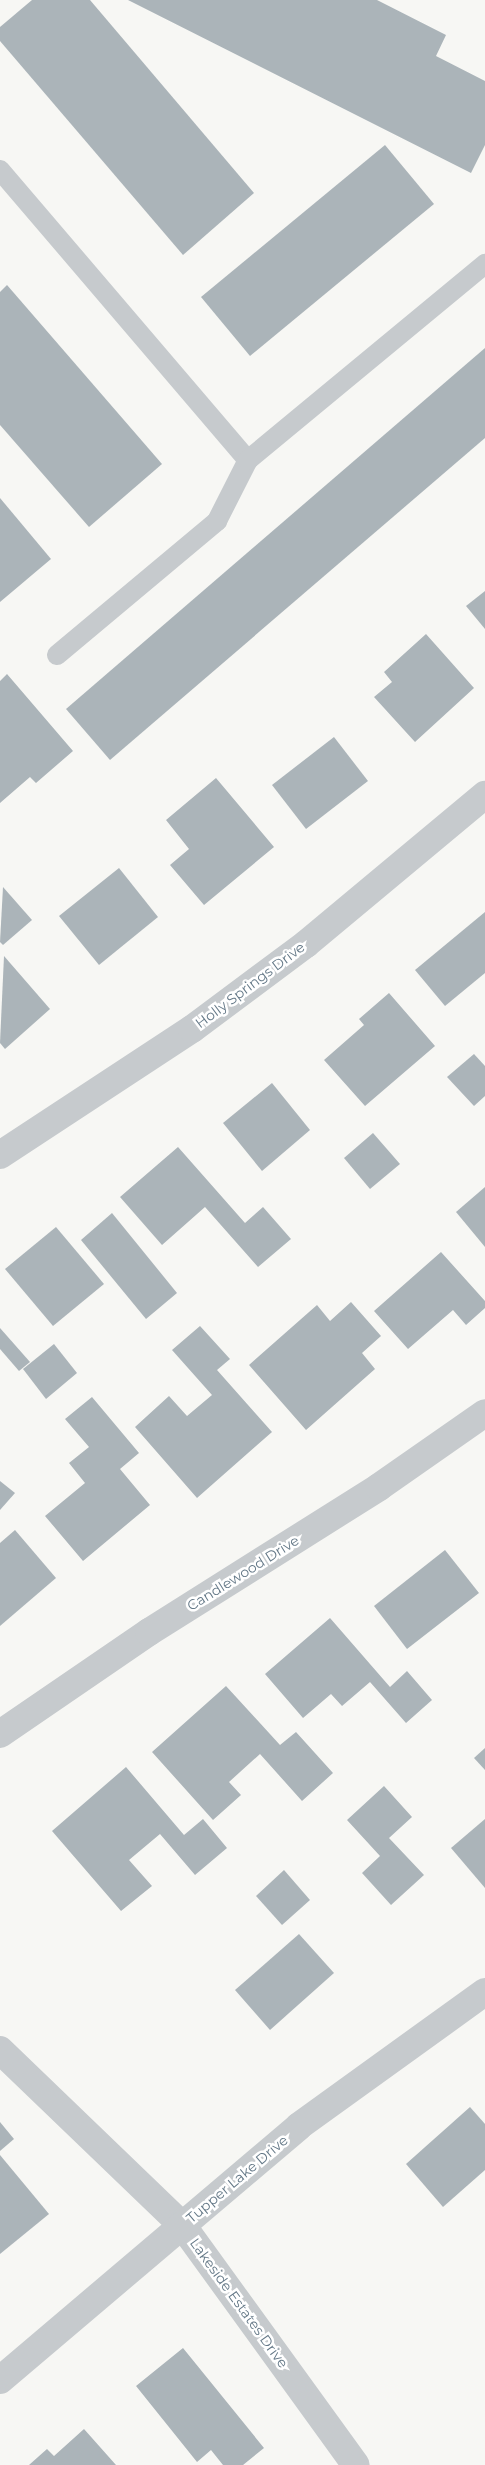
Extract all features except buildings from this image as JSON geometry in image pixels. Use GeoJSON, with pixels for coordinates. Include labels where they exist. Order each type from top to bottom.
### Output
{"type":"FeatureCollection","features":[{"type":"Feature","properties":{"kind":"street","name":"Holly Springs Drive"},"geometry":{"type":"LineString","coordinates":[[0,1155],[192,1029],[298,950],[485,795]]}},
{"type":"Feature","properties":{"kind":"street","name":"Candlewood Drive"},"geometry":{"type":"LineString","coordinates":[[0,1734],[149,1632],[379,1487],[485,1413]]}},
{"type":"Feature","properties":{"kind":"street","name":"Tupper Lake Drive"},"geometry":{"type":"LineString","coordinates":[[0,2380],[299,2126],[485,1992]]}},
{"type":"Feature","properties":{"kind":"street","name":"Lakeside Estates Drive"},"geometry":{"type":"LineString","coordinates":[[0,2050],[182,2225],[356,2465]]}},
{"type":"Feature","properties":{"kind":"lane"},"geometry":{"type":"LineString","coordinates":[[0,170],[248,460]]}},
{"type":"Feature","properties":{"kind":"lane"},"geometry":{"type":"LineString","coordinates":[[57,654],[217,522],[248,460],[485,264]]}}]}
